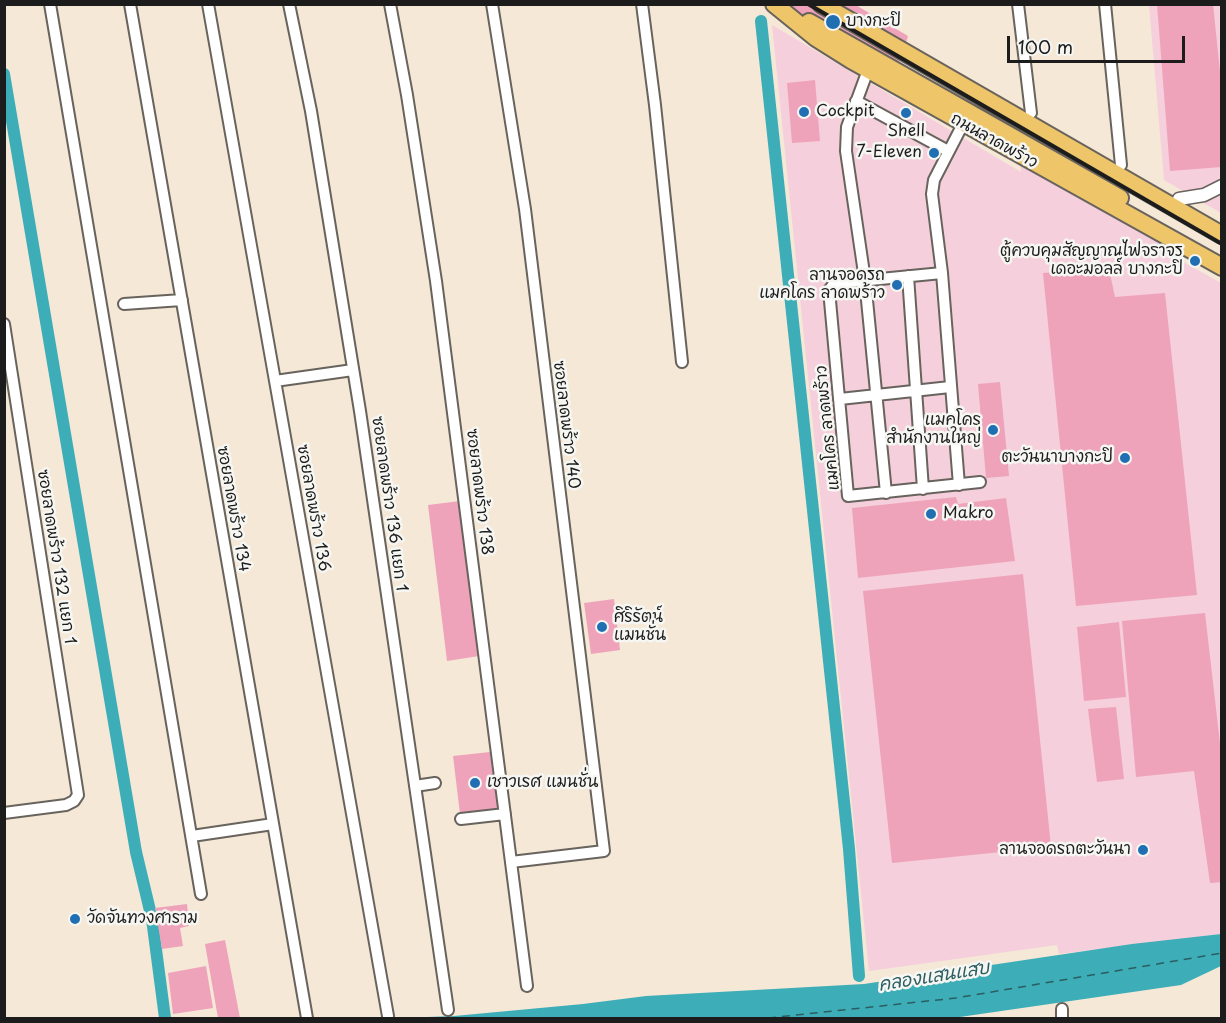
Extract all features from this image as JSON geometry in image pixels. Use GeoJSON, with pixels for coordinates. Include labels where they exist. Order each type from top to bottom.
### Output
{"type":"FeatureCollection","features":[{"type":"Feature","properties":{"kind":"main road","name":"ถนนลาดพร้าว"},"geometry":{"type":"LineString","coordinates":[[775,4],[816,38],[868,70],[1221,267]]}},
{"type":"Feature","properties":{"kind":"main road"},"geometry":{"type":"LineString","coordinates":[[775,4],[958,105],[1221,256]]}},
{"type":"Feature","properties":{"kind":"main road"},"geometry":{"type":"LineString","coordinates":[[821,4],[1221,235]]}},
{"type":"Feature","properties":{"kind":"main road"},"geometry":{"type":"LineString","coordinates":[[842,4],[1221,224]]}},
{"type":"Feature","properties":{"kind":"street"},"geometry":{"type":"LineString","coordinates":[[50,4],[201,894]]}},
{"type":"Feature","properties":{"kind":"street","name":"ซอยลาดพร้าว 134"},"geometry":{"type":"LineString","coordinates":[[130,4],[307,1018]]}},
{"type":"Feature","properties":{"kind":"street","name":"ซอยลาดพร้าว 136"},"geometry":{"type":"LineString","coordinates":[[208,4],[388,1016]]}},
{"type":"Feature","properties":{"kind":"street","name":"ซอยลาดพร้าว 136 แยก 1"},"geometry":{"type":"LineString","coordinates":[[289,4],[311,111],[353,370],[448,1010]]}},
{"type":"Feature","properties":{"kind":"street","name":"ซอยลาดพร้าว 138"},"geometry":{"type":"LineString","coordinates":[[390,4],[427,213],[527,986]]}},
{"type":"Feature","properties":{"kind":"street","name":"ซอยลาดพร้าว 140"},"geometry":{"type":"LineString","coordinates":[[492,4],[525,209],[604,851],[511,862]]}},
{"type":"Feature","properties":{"kind":"street"},"geometry":{"type":"LineString","coordinates":[[642,4],[682,362]]}},
{"type":"Feature","properties":{"kind":"street"},"geometry":{"type":"LineString","coordinates":[[1018,4],[1031,113]]}},
{"type":"Feature","properties":{"kind":"street"},"geometry":{"type":"LineString","coordinates":[[1104,4],[1121,165]]}},
{"type":"Feature","properties":{"kind":"street"},"geometry":{"type":"LineString","coordinates":[[868,70],[847,127],[846,150],[865,280],[886,493]]}},
{"type":"Feature","properties":{"kind":"street"},"geometry":{"type":"LineString","coordinates":[[856,101],[948,151]]}},
{"type":"Feature","properties":{"kind":"street"},"geometry":{"type":"LineString","coordinates":[[959,485],[942,273],[932,194],[934,180],[963,124]]}},
{"type":"Feature","properties":{"kind":"street"},"geometry":{"type":"LineString","coordinates":[[1179,199],[1204,195],[1221,186]]}},
{"type":"Feature","properties":{"kind":"street","name":"แมคโคร ลาดพร้าว"},"geometry":{"type":"LineString","coordinates":[[942,273],[839,283],[833,285],[829,290],[848,496],[980,482]]}},
{"type":"Feature","properties":{"kind":"street"},"geometry":{"type":"LineString","coordinates":[[908,276],[923,489]]}},
{"type":"Feature","properties":{"kind":"street"},"geometry":{"type":"LineString","coordinates":[[124,304],[182,300]]}},
{"type":"Feature","properties":{"kind":"street","name":"ซอยลาดพร้าว 132 แยก 1"},"geometry":{"type":"LineString","coordinates":[[4,324],[78,795],[74,801],[66,805],[4,813]]}},
{"type":"Feature","properties":{"kind":"street"},"geometry":{"type":"LineString","coordinates":[[275,381],[353,370]]}},
{"type":"Feature","properties":{"kind":"street"},"geometry":{"type":"LineString","coordinates":[[840,399],[950,387]]}},
{"type":"Feature","properties":{"kind":"street"},"geometry":{"type":"LineString","coordinates":[[415,786],[435,783]]}},
{"type":"Feature","properties":{"kind":"street"},"geometry":{"type":"LineString","coordinates":[[461,819],[505,814]]}},
{"type":"Feature","properties":{"kind":"street"},"geometry":{"type":"LineString","coordinates":[[192,836],[273,824]]}},
{"type":"Feature","properties":{"kind":"shaded area"},"geometry":{"type":"Polygon","coordinates":[[[1149,5],[1221,5],[1221,213],[1164,180],[1149,5]]]}},
{"type":"Feature","properties":{"kind":"shaded area"},"geometry":{"type":"Polygon","coordinates":[[[772,25],[1021,172],[1019,155],[1178,243],[1180,260],[1221,283],[1221,934],[1059,954],[1057,945],[869,971],[772,25]]]}},
{"type":"Feature","properties":{"kind":"water","name":"คลองแสนแสบ"},"geometry":{"type":"Polygon","coordinates":[[[1221,934],[1221,966],[1181,985],[953,1018],[400,1018],[454,1016],[646,996],[864,984],[1132,944],[1221,934]]]}},
{"type":"Feature","properties":{"kind":"building","name":"บางกะปิ"},"geometry":{"type":"Polygon","coordinates":[[[771,4],[854,4],[908,36],[902,57],[888,72],[771,4]]]}},
{"type":"Feature","properties":{"kind":"building"},"geometry":{"type":"Polygon","coordinates":[[[1157,4],[1213,4],[1222,91],[1222,167],[1170,171],[1157,4]]]}},
{"type":"Feature","properties":{"kind":"building","name":"Cockpit"},"geometry":{"type":"Polygon","coordinates":[[[815,80],[820,141],[792,143],[787,83],[815,80]]]}},
{"type":"Feature","properties":{"kind":"building"},"geometry":{"type":"Polygon","coordinates":[[[1092,264],[1093,272],[1109,269],[1115,297],[1165,293],[1197,595],[1076,606],[1043,273],[1076,271],[1077,265],[1092,264]]]}},
{"type":"Feature","properties":{"kind":"building","name":"แมคโคร สำนักงานใหญ่"},"geometry":{"type":"Polygon","coordinates":[[[1000,382],[1009,476],[986,478],[978,384],[1000,382]]]}},
{"type":"Feature","properties":{"kind":"building"},"geometry":{"type":"Polygon","coordinates":[[[956,497],[958,504],[1006,498],[1015,561],[858,578],[852,508],[956,497]]]}},
{"type":"Feature","properties":{"kind":"building"},"geometry":{"type":"Polygon","coordinates":[[[460,501],[479,656],[447,661],[428,505],[460,501]]]}},
{"type":"Feature","properties":{"kind":"building"},"geometry":{"type":"Polygon","coordinates":[[[1023,574],[1051,847],[892,863],[863,591],[1023,574]]]}},
{"type":"Feature","properties":{"kind":"building","name":"ศิริรัตน์ แมนชั่น"},"geometry":{"type":"Polygon","coordinates":[[[614,599],[620,650],[591,654],[584,603],[614,599]]]}},
{"type":"Feature","properties":{"kind":"building"},"geometry":{"type":"Polygon","coordinates":[[[1205,613],[1222,761],[1222,882],[1210,883],[1194,771],[1136,777],[1122,621],[1205,613]]]}},
{"type":"Feature","properties":{"kind":"building"},"geometry":{"type":"Polygon","coordinates":[[[1119,622],[1126,697],[1084,701],[1077,627],[1119,622]]]}},
{"type":"Feature","properties":{"kind":"building"},"geometry":{"type":"Polygon","coordinates":[[[1116,707],[1124,779],[1097,782],[1088,709],[1116,707]]]}},
{"type":"Feature","properties":{"kind":"building","name":"เชาวเรศ แมนชั่น"},"geometry":{"type":"Polygon","coordinates":[[[490,752],[498,811],[460,814],[453,756],[490,752]]]}},
{"type":"Feature","properties":{"kind":"building"},"geometry":{"type":"Polygon","coordinates":[[[187,904],[189,926],[180,928],[183,946],[162,949],[155,908],[187,904]]]}},
{"type":"Feature","properties":{"kind":"building"},"geometry":{"type":"Polygon","coordinates":[[[225,940],[240,1018],[218,1018],[205,944],[225,940]]]}},
{"type":"Feature","properties":{"kind":"building"},"geometry":{"type":"Polygon","coordinates":[[[206,966],[213,1008],[173,1014],[168,973],[206,966]]]}},
{"type":"Feature","properties":{"kind":"waterway"},"geometry":{"type":"LineString","coordinates":[[761,21],[849,849],[859,976]]}},
{"type":"Feature","properties":{"kind":"waterway"},"geometry":{"type":"LineString","coordinates":[[4,74],[136,852],[152,919],[165,1018]]}},
{"type":"Feature","properties":{"kind":"ferry route"},"geometry":{"type":"LineString","coordinates":[[768,1018],[956,998],[1222,953]]}},
{"type":"Feature","properties":{"kind":"railway"},"geometry":{"type":"LineString","coordinates":[[808,4],[1222,244]]}},
{"type":"Feature","properties":{"kind":"place","name":"บางกะปิ"},"geometry":{"type":"Point","coordinates":[833,22]}},
{"type":"Feature","properties":{"kind":"place","name":"Cockpit"},"geometry":{"type":"Point","coordinates":[804,112]}},
{"type":"Feature","properties":{"kind":"place","name":"Shell"},"geometry":{"type":"Point","coordinates":[906,113]}},
{"type":"Feature","properties":{"kind":"place","name":"7-Eleven"},"geometry":{"type":"Point","coordinates":[934,153]}},
{"type":"Feature","properties":{"kind":"place","name":"ตู้ควบคุมสัญญาณไฟจราจร เดอะมอลล์ บางกะปิ"},"geometry":{"type":"Point","coordinates":[1195,261]}},
{"type":"Feature","properties":{"kind":"place","name":"ลานจอดรถ แมคโคร ลาดพร้าว"},"geometry":{"type":"Point","coordinates":[897,285]}},
{"type":"Feature","properties":{"kind":"place","name":"แมคโคร สำนักงานใหญ่"},"geometry":{"type":"Point","coordinates":[993,430]}},
{"type":"Feature","properties":{"kind":"place","name":"ตะวันนาบางกะปิ"},"geometry":{"type":"Point","coordinates":[1125,458]}},
{"type":"Feature","properties":{"kind":"place","name":"Makro"},"geometry":{"type":"Point","coordinates":[931,514]}},
{"type":"Feature","properties":{"kind":"place","name":"ศิริรัตน์ แมนชั่น"},"geometry":{"type":"Point","coordinates":[602,627]}},
{"type":"Feature","properties":{"kind":"place","name":"เชาวเรศ แมนชั่น"},"geometry":{"type":"Point","coordinates":[475,783]}},
{"type":"Feature","properties":{"kind":"place","name":"ลานจอดรถตะวันนา"},"geometry":{"type":"Point","coordinates":[1143,850]}},
{"type":"Feature","properties":{"kind":"place","name":"วัดจันทวงศาราม"},"geometry":{"type":"Point","coordinates":[75,919]}}]}
